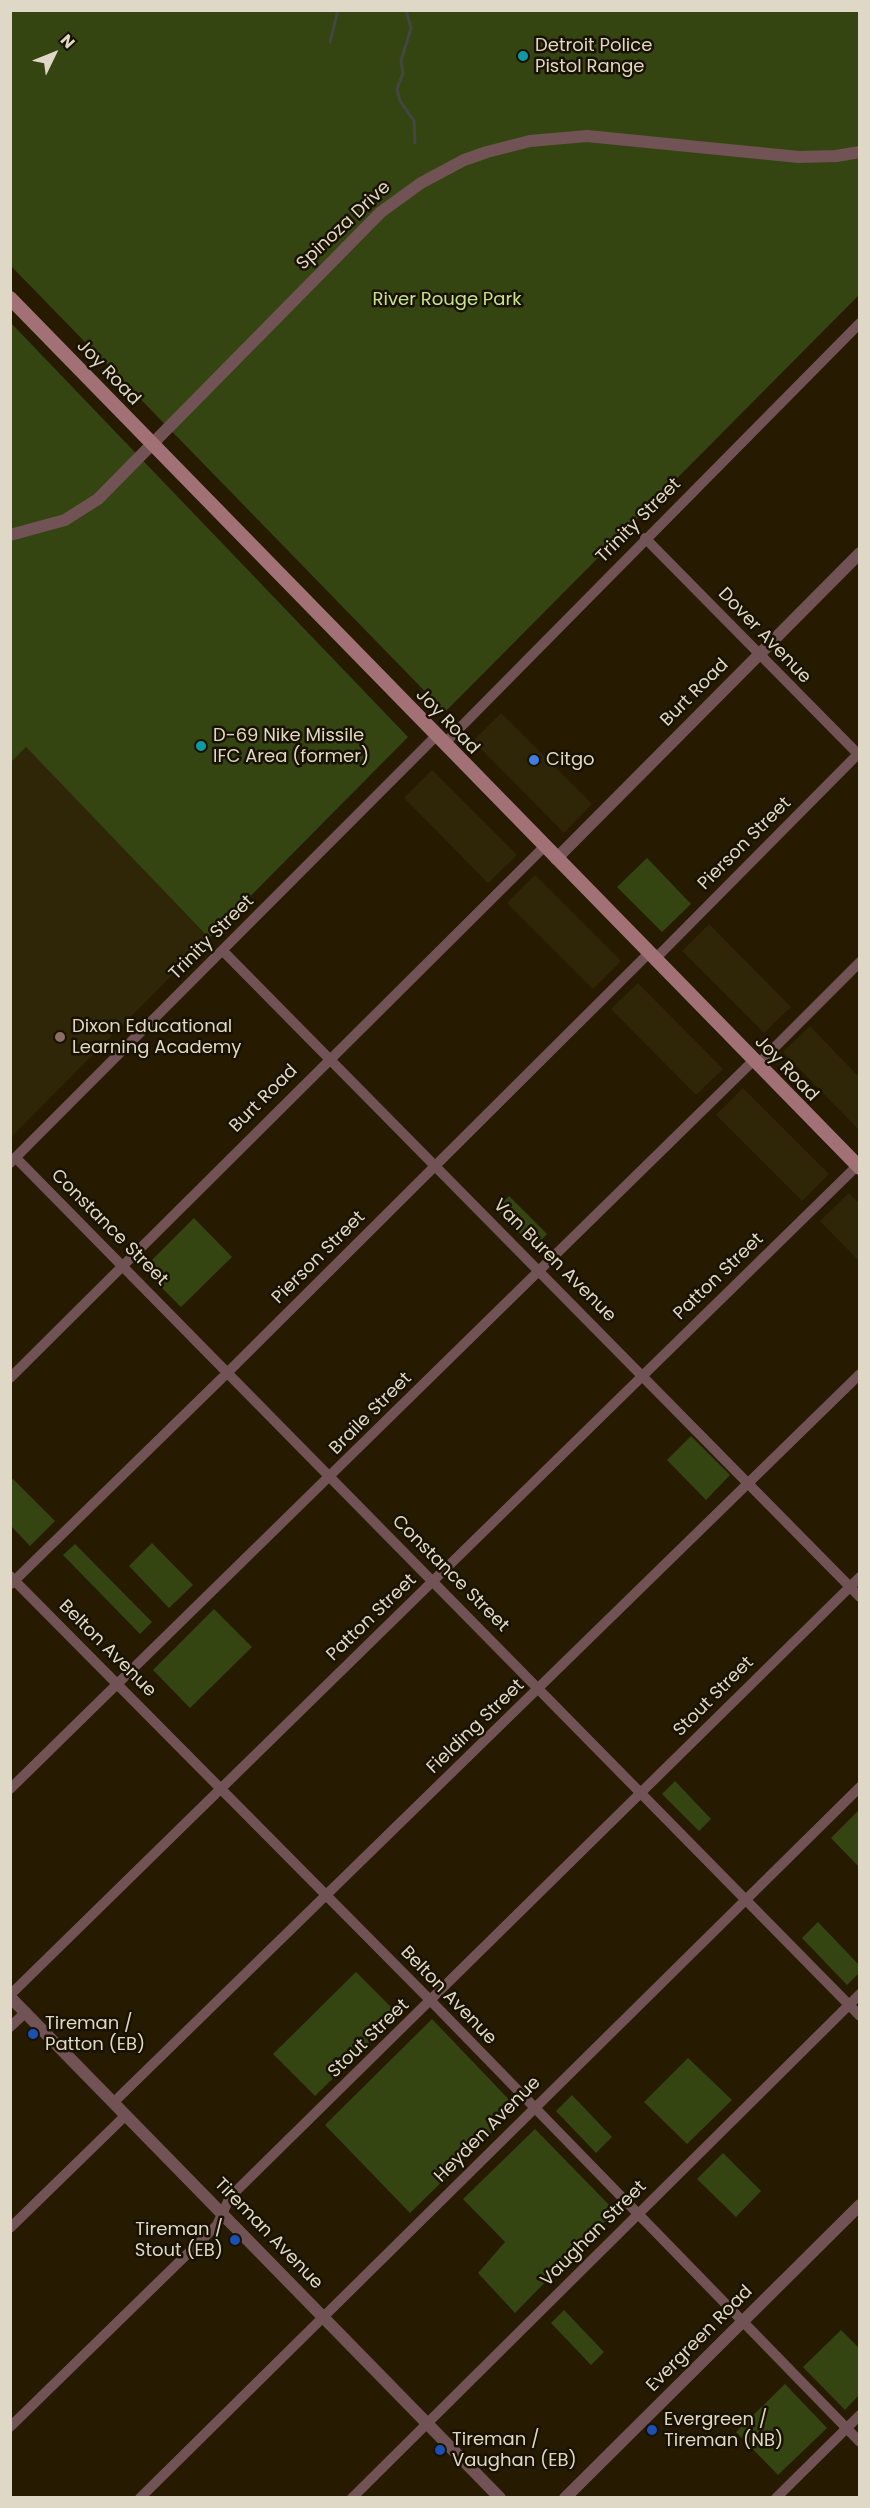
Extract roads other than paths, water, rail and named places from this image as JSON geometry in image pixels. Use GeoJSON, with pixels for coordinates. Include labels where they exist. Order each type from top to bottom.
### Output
{"type":"FeatureCollection","features":[{"type":"Feature","properties":{"kind":"main road","name":"Joy Road"},"geometry":{"type":"LineString","coordinates":[[10,298],[755,1063],[859,1166]]}},
{"type":"Feature","properties":{"kind":"street","name":"Spinoza Drive"},"geometry":{"type":"LineString","coordinates":[[10,535],[54,524],[78,513],[98,499],[381,212],[421,183],[464,160],[530,141],[587,136],[799,157],[828,157],[860,152]]}},
{"type":"Feature","properties":{"kind":"street","name":"Trinity Street"},"geometry":{"type":"LineString","coordinates":[[13,1160],[223,951],[857,331]]}},
{"type":"Feature","properties":{"kind":"street","name":"Dover Avenue"},"geometry":{"type":"LineString","coordinates":[[645,538],[859,754]]}},
{"type":"Feature","properties":{"kind":"street","name":"Burt Road"},"geometry":{"type":"LineString","coordinates":[[556,859],[860,553]]}},
{"type":"Feature","properties":{"kind":"street","name":"Pierson Street"},"geometry":{"type":"LineString","coordinates":[[12,1580],[859,754]]}},
{"type":"Feature","properties":{"kind":"street","name":"Burt Road"},"geometry":{"type":"LineString","coordinates":[[10,1378],[544,847]]}},
{"type":"Feature","properties":{"kind":"street","name":"Van Buren Avenue"},"geometry":{"type":"LineString","coordinates":[[223,951],[860,1597]]}},
{"type":"Feature","properties":{"kind":"street","name":"Braile Street"},"geometry":{"type":"LineString","coordinates":[[10,1789],[331,1477],[539,1269],[860,962]]}},
{"type":"Feature","properties":{"kind":"street","name":"Constance Street"},"geometry":{"type":"LineString","coordinates":[[13,1160],[123,1266],[434,1580],[860,2016]]}},
{"type":"Feature","properties":{"kind":"street","name":"Patton Street"},"geometry":{"type":"LineString","coordinates":[[10,1996],[859,1166]]}},
{"type":"Feature","properties":{"kind":"street","name":"Fielding Street"},"geometry":{"type":"LineString","coordinates":[[114,2102],[860,1374]]}},
{"type":"Feature","properties":{"kind":"street","name":"Stout Street"},"geometry":{"type":"LineString","coordinates":[[10,2427],[217,2225],[230,2197],[860,1577]]}},
{"type":"Feature","properties":{"kind":"street","name":"Belton Avenue"},"geometry":{"type":"LineString","coordinates":[[12,1580],[118,1683],[431,2001],[860,2442]]}},
{"type":"Feature","properties":{"kind":"street","name":"Heyden Avenue"},"geometry":{"type":"LineString","coordinates":[[140,2498],[860,1787]]}},
{"type":"Feature","properties":{"kind":"street","name":"Vaughan Street"},"geometry":{"type":"LineString","coordinates":[[352,2498],[860,1994]]}},
{"type":"Feature","properties":{"kind":"street","name":"Tireman Avenue"},"geometry":{"type":"LineString","coordinates":[[10,1996],[500,2498]]}},
{"type":"Feature","properties":{"kind":"street"},"geometry":{"type":"LineString","coordinates":[[10,2027],[26,2012]]}},
{"type":"Feature","properties":{"kind":"street"},"geometry":{"type":"LineString","coordinates":[[10,2228],[126,2115]]}},
{"type":"Feature","properties":{"kind":"street","name":"Evergreen Road"},"geometry":{"type":"LineString","coordinates":[[565,2498],[860,2205]]}},
{"type":"Feature","properties":{"kind":"street"},"geometry":{"type":"LineString","coordinates":[[776,2498],[860,2415]]}},
{"type":"Feature","properties":{"kind":"waterway"},"geometry":{"type":"LineString","coordinates":[[330,42],[338,10]]}},
{"type":"Feature","properties":{"kind":"waterway"},"geometry":{"type":"LineString","coordinates":[[406,10],[411,28],[401,61],[403,73],[397,89],[400,101],[414,121],[415,143]]}},
{"type":"Feature","properties":{"kind":"place","name":"Detroit Police Pistol Range"},"geometry":{"type":"Point","coordinates":[523,56]}},
{"type":"Feature","properties":{"kind":"place","name":"D-69 Nike Missile IFC Area (former)"},"geometry":{"type":"Point","coordinates":[201,746]}},
{"type":"Feature","properties":{"kind":"place","name":"Citgo"},"geometry":{"type":"Point","coordinates":[534,760]}},
{"type":"Feature","properties":{"kind":"place","name":"Dixon Educational Learning Academy"},"geometry":{"type":"Point","coordinates":[60,1037]}},
{"type":"Feature","properties":{"kind":"place","name":"Tireman / Patton (EB)"},"geometry":{"type":"Point","coordinates":[33,2034]}},
{"type":"Feature","properties":{"kind":"place","name":"Tireman / Stout (EB)"},"geometry":{"type":"Point","coordinates":[235,2240]}},
{"type":"Feature","properties":{"kind":"place","name":"Evergreen / Tireman (NB)"},"geometry":{"type":"Point","coordinates":[652,2430]}},
{"type":"Feature","properties":{"kind":"place","name":"Tireman / Vaughan (EB)"},"geometry":{"type":"Point","coordinates":[440,2450]}},
{"type":"Feature","properties":{"kind":"park label","name":"River Rouge Park"},"geometry":{"type":"Point","coordinates":[447,300]}}]}
